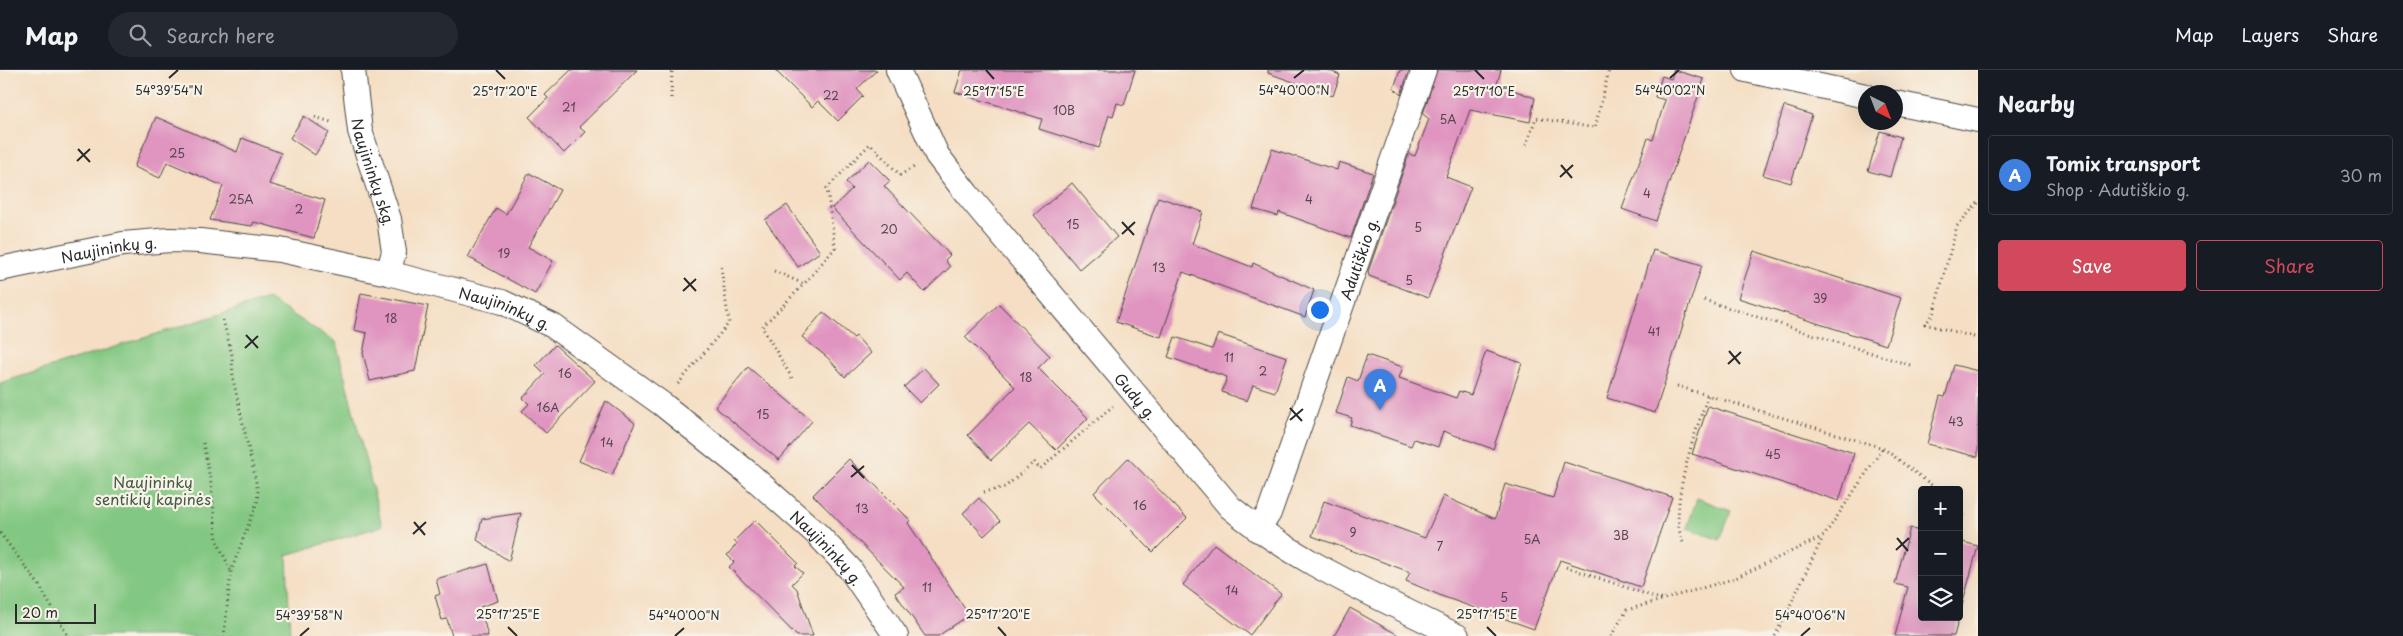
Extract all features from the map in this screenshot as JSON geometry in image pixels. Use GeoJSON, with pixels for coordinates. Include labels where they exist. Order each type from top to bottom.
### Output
{"type":"FeatureCollection","features":[{"type":"Feature","properties":{"kind":"street","name":"Naujininkų skg."},"geometry":{"type":"LineString","coordinates":[[353,70],[360,131],[389,219],[394,252],[388,273]]}},
{"type":"Feature","properties":{"kind":"street","name":"Gudų g."},"geometry":{"type":"LineString","coordinates":[[898,70],[937,155],[967,194],[1230,507],[1258,530],[1328,571],[1457,636]]}},
{"type":"Feature","properties":{"kind":"street","name":"Adutiškio g."},"geometry":{"type":"LineString","coordinates":[[1258,530],[1269,514],[1424,70]]}},
{"type":"Feature","properties":{"kind":"street"},"geometry":{"type":"LineString","coordinates":[[1746,70],[1858,94]]}},
{"type":"Feature","properties":{"kind":"street"},"geometry":{"type":"LineString","coordinates":[[1903,104],[1978,120]]}},
{"type":"Feature","properties":{"kind":"street","name":"Naujininkų g."},"geometry":{"type":"LineString","coordinates":[[0,269],[122,244],[170,240],[234,244],[280,250],[388,273],[502,302],[553,326],[662,404],[747,472],[817,534],[850,569],[876,604],[896,636]]}},
{"type":"Feature","properties":{"kind":"path"},"geometry":{"type":"LineString","coordinates":[[671,98],[672,70]]}},
{"type":"Feature","properties":{"kind":"path"},"geometry":{"type":"LineString","coordinates":[[1526,145],[1536,118],[1595,128],[1609,70]]}},
{"type":"Feature","properties":{"kind":"path"},"geometry":{"type":"LineString","coordinates":[[792,378],[762,327],[804,284],[835,248],[827,188],[870,144],[900,175],[937,155]]}},
{"type":"Feature","properties":{"kind":"path"},"geometry":{"type":"LineString","coordinates":[[1978,202],[1957,226],[1932,315],[1925,324],[1978,338]]}},
{"type":"Feature","properties":{"kind":"path"},"geometry":{"type":"LineString","coordinates":[[662,404],[729,323],[721,267]]}},
{"type":"Feature","properties":{"kind":"path"},"geometry":{"type":"LineString","coordinates":[[774,271],[804,284]]}},
{"type":"Feature","properties":{"kind":"path"},"geometry":{"type":"LineString","coordinates":[[1704,300],[1913,366]]}},
{"type":"Feature","properties":{"kind":"path"},"geometry":{"type":"LineString","coordinates":[[222,320],[232,355],[233,379],[258,491],[256,502],[231,571],[224,636]]}},
{"type":"Feature","properties":{"kind":"path"},"geometry":{"type":"LineString","coordinates":[[1677,386],[1883,448],[1933,486]]}},
{"type":"Feature","properties":{"kind":"path"},"geometry":{"type":"LineString","coordinates":[[984,492],[1005,487],[1034,462],[1040,469],[1131,391]]}},
{"type":"Feature","properties":{"kind":"path"},"geometry":{"type":"LineString","coordinates":[[1683,542],[1677,530],[1684,467],[1708,395]]}},
{"type":"Feature","properties":{"kind":"path"},"geometry":{"type":"LineString","coordinates":[[202,443],[211,484],[217,541],[231,571]]}},
{"type":"Feature","properties":{"kind":"path"},"geometry":{"type":"LineString","coordinates":[[1774,636],[1824,536],[1883,448]]}},
{"type":"Feature","properties":{"kind":"path"},"geometry":{"type":"LineString","coordinates":[[0,533],[39,585],[68,636]]}},
{"type":"Feature","properties":{"kind":"path"},"geometry":{"type":"LineString","coordinates":[[1610,636],[1627,610],[1733,578],[1824,536]]}},
{"type":"Feature","properties":{"kind":"path"},"geometry":{"type":"LineString","coordinates":[[1566,567],[1663,600]]}},
{"type":"Feature","properties":{"kind":"green space","name":"Naujininkų sentikių kapinės"},"geometry":{"type":"Polygon","coordinates":[[[268,299],[336,342],[382,526],[287,555],[290,636],[0,636],[0,383],[268,299]]]}},
{"type":"Feature","properties":{"kind":"green space"},"geometry":{"type":"Polygon","coordinates":[[[1697,498],[1731,511],[1720,540],[1687,528],[1697,498]]]}},
{"type":"Feature","properties":{"kind":"building"},"geometry":{"type":"Polygon","coordinates":[[[571,70],[637,70],[579,127],[585,132],[564,153],[529,117],[548,98],[545,95],[571,70]]]}},
{"type":"Feature","properties":{"kind":"building"},"geometry":{"type":"Polygon","coordinates":[[[775,70],[877,70],[857,89],[863,96],[838,121],[818,101],[812,107],[775,70]]]}},
{"type":"Feature","properties":{"kind":"building"},"geometry":{"type":"Polygon","coordinates":[[[962,70],[1135,70],[1124,105],[1117,103],[1113,116],[1109,115],[1099,148],[1039,129],[1042,119],[955,92],[962,70]]]}},
{"type":"Feature","properties":{"kind":"building"},"geometry":{"type":"Polygon","coordinates":[[[1268,70],[1327,70],[1340,75],[1333,96],[1268,73],[1268,70]]]}},
{"type":"Feature","properties":{"kind":"building"},"geometry":{"type":"Polygon","coordinates":[[[1400,70],[1409,70],[1401,95],[1394,88],[1400,70]]]}},
{"type":"Feature","properties":{"kind":"building"},"geometry":{"type":"Polygon","coordinates":[[[1437,70],[1501,70],[1497,84],[1535,98],[1530,122],[1470,110],[1446,177],[1471,187],[1428,298],[1369,276],[1368,272],[1409,154],[1415,156],[1429,119],[1423,114],[1437,70]]]}},
{"type":"Feature","properties":{"kind":"building"},"geometry":{"type":"Polygon","coordinates":[[[1674,70],[1704,79],[1656,221],[1622,209],[1648,138],[1653,140],[1665,100],[1655,97],[1662,76],[1671,79],[1674,70]]]}},
{"type":"Feature","properties":{"kind":"building"},"geometry":{"type":"Polygon","coordinates":[[[1784,106],[1812,115],[1791,183],[1763,175],[1784,106]]]}},
{"type":"Feature","properties":{"kind":"building"},"geometry":{"type":"Polygon","coordinates":[[[304,116],[329,133],[315,155],[290,138],[304,116]]]}},
{"type":"Feature","properties":{"kind":"building"},"geometry":{"type":"Polygon","coordinates":[[[156,117],[237,152],[242,138],[281,153],[269,184],[325,200],[314,238],[254,222],[252,226],[210,220],[223,186],[167,162],[160,178],[134,167],[156,117]]]}},
{"type":"Feature","properties":{"kind":"building"},"geometry":{"type":"Polygon","coordinates":[[[1880,131],[1901,137],[1890,177],[1868,171],[1880,131]]]}},
{"type":"Feature","properties":{"kind":"building"},"geometry":{"type":"Polygon","coordinates":[[[1272,149],[1337,170],[1339,162],[1373,173],[1351,238],[1279,212],[1278,216],[1253,209],[1272,149]]]}},
{"type":"Feature","properties":{"kind":"building"},"geometry":{"type":"Polygon","coordinates":[[[869,160],[890,181],[884,186],[950,255],[945,260],[950,267],[924,292],[907,273],[900,280],[832,208],[852,189],[846,182],[869,160]]]}},
{"type":"Feature","properties":{"kind":"building"},"geometry":{"type":"Polygon","coordinates":[[[529,173],[560,190],[528,247],[553,261],[535,294],[468,257],[496,208],[506,214],[529,173]]]}},
{"type":"Feature","properties":{"kind":"building"},"geometry":{"type":"Polygon","coordinates":[[[1072,183],[1117,237],[1079,269],[1034,215],[1072,183]]]}},
{"type":"Feature","properties":{"kind":"building"},"geometry":{"type":"Polygon","coordinates":[[[1158,197],[1203,212],[1192,244],[1252,267],[1253,263],[1314,290],[1305,317],[1183,272],[1161,337],[1116,322],[1158,197]]]}},
{"type":"Feature","properties":{"kind":"building"},"geometry":{"type":"Polygon","coordinates":[[[787,205],[820,252],[798,267],[765,220],[787,205]]]}},
{"type":"Feature","properties":{"kind":"building"},"geometry":{"type":"Polygon","coordinates":[[[1653,250],[1702,265],[1655,413],[1607,398],[1653,250]]]}},
{"type":"Feature","properties":{"kind":"building"},"geometry":{"type":"Polygon","coordinates":[[[1754,251],[1901,298],[1886,345],[1738,298],[1754,251]]]}},
{"type":"Feature","properties":{"kind":"building"},"geometry":{"type":"Polygon","coordinates":[[[361,293],[428,306],[415,371],[370,381],[363,353],[367,333],[354,330],[361,293]]]}},
{"type":"Feature","properties":{"kind":"building"},"geometry":{"type":"Polygon","coordinates":[[[999,304],[1050,356],[1038,368],[1088,418],[1056,450],[1029,424],[991,460],[968,435],[1015,387],[965,337],[999,304]]]}},
{"type":"Feature","properties":{"kind":"building"},"geometry":{"type":"Polygon","coordinates":[[[823,312],[854,338],[856,336],[871,353],[845,377],[828,358],[802,337],[823,312]]]}},
{"type":"Feature","properties":{"kind":"building"},"geometry":{"type":"Polygon","coordinates":[[[1218,334],[1287,357],[1275,392],[1253,385],[1247,401],[1222,392],[1227,377],[1168,357],[1175,337],[1212,349],[1218,334]]]}},
{"type":"Feature","properties":{"kind":"building"},"geometry":{"type":"Polygon","coordinates":[[[555,345],[595,381],[546,433],[522,411],[529,404],[523,398],[545,374],[536,365],[555,345]]]}},
{"type":"Feature","properties":{"kind":"building"},"geometry":{"type":"Polygon","coordinates":[[[1486,351],[1522,363],[1493,449],[1443,431],[1438,447],[1414,439],[1411,446],[1350,425],[1352,418],[1336,413],[1348,377],[1358,381],[1367,355],[1403,367],[1399,378],[1456,398],[1459,391],[1471,395],[1486,351]]]}},
{"type":"Feature","properties":{"kind":"building"},"geometry":{"type":"Polygon","coordinates":[[[1954,365],[1978,371],[1978,457],[1927,444],[1940,396],[1945,397],[1954,365]]]}},
{"type":"Feature","properties":{"kind":"building"},"geometry":{"type":"Polygon","coordinates":[[[748,367],[812,421],[779,460],[715,407],[748,367]]]}},
{"type":"Feature","properties":{"kind":"building"},"geometry":{"type":"Polygon","coordinates":[[[924,368],[939,384],[920,403],[904,387],[924,368]]]}},
{"type":"Feature","properties":{"kind":"building"},"geometry":{"type":"Polygon","coordinates":[[[606,401],[635,423],[612,475],[579,461],[606,401]]]}},
{"type":"Feature","properties":{"kind":"building"},"geometry":{"type":"Polygon","coordinates":[[[1708,406],[1854,453],[1839,501],[1692,454],[1708,406]]]}},
{"type":"Feature","properties":{"kind":"building"},"geometry":{"type":"Polygon","coordinates":[[[1128,458],[1187,518],[1153,552],[1094,493],[1128,458]]]}},
{"type":"Feature","properties":{"kind":"building"},"geometry":{"type":"Polygon","coordinates":[[[849,459],[910,520],[908,523],[969,615],[938,636],[925,636],[895,593],[904,587],[813,495],[849,459]]]}},
{"type":"Feature","properties":{"kind":"building"},"geometry":{"type":"Polygon","coordinates":[[[1564,462],[1672,497],[1641,587],[1560,560],[1534,629],[1444,597],[1406,581],[1410,572],[1312,536],[1324,501],[1425,538],[1443,496],[1495,519],[1505,484],[1553,498],[1564,462]]]}},
{"type":"Feature","properties":{"kind":"building"},"geometry":{"type":"Polygon","coordinates":[[[979,498],[1000,521],[984,536],[963,513],[979,498]]]}},
{"type":"Feature","properties":{"kind":"building"},"geometry":{"type":"Polygon","coordinates":[[[521,513],[509,561],[477,540],[482,519],[521,513]]]}},
{"type":"Feature","properties":{"kind":"building"},"geometry":{"type":"Polygon","coordinates":[[[755,520],[798,563],[795,566],[803,573],[792,584],[797,589],[813,636],[797,636],[729,567],[734,562],[727,555],[737,544],[734,541],[755,520]]]}},
{"type":"Feature","properties":{"kind":"building"},"geometry":{"type":"Polygon","coordinates":[[[1910,528],[1918,531],[1918,621],[1958,621],[1954,636],[1895,636],[1908,587],[1895,584],[1910,528]]]}},
{"type":"Feature","properties":{"kind":"building"},"geometry":{"type":"Polygon","coordinates":[[[1963,542],[1978,546],[1963,602],[1963,542]]]}},
{"type":"Feature","properties":{"kind":"building"},"geometry":{"type":"Polygon","coordinates":[[[1214,544],[1281,594],[1250,635],[1183,585],[1214,544]]]}},
{"type":"Feature","properties":{"kind":"building"},"geometry":{"type":"Polygon","coordinates":[[[488,564],[498,601],[480,607],[488,636],[452,636],[447,619],[442,620],[435,596],[440,594],[436,579],[488,564]]]}},
{"type":"Feature","properties":{"kind":"building"},"geometry":{"type":"Polygon","coordinates":[[[1350,608],[1400,636],[1334,636],[1350,608]]]}},
{"type":"Feature","properties":{"kind":"place","name":"Tomix transport"},"geometry":{"type":"Point","coordinates":[1380,410]}}]}
